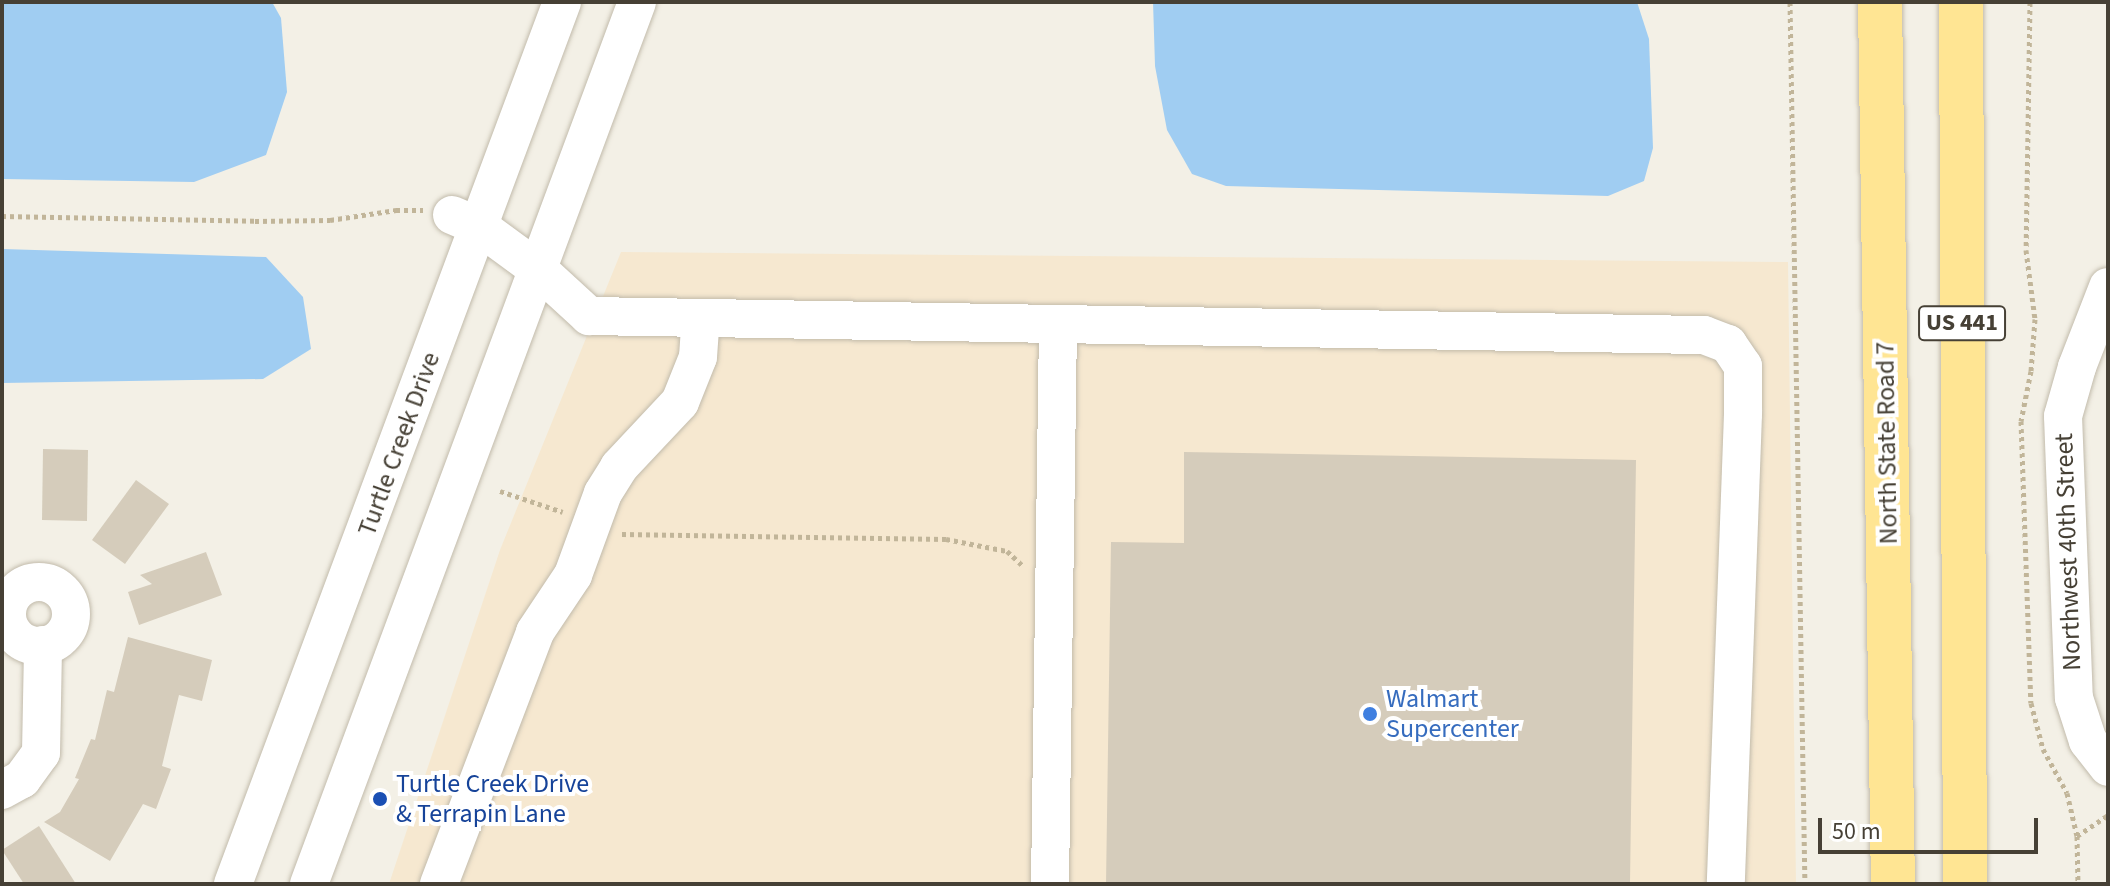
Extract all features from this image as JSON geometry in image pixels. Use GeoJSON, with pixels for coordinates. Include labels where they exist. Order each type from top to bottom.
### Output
{"type":"FeatureCollection","features":[{"type":"Feature","properties":{"kind":"main road","name":"North State Road 7"},"geometry":{"type":"LineString","coordinates":[[1880,2],[1893,884]]}},
{"type":"Feature","properties":{"kind":"main road","name":"US 441"},"geometry":{"type":"LineString","coordinates":[[1961,2],[1965,884]]}},
{"type":"Feature","properties":{"kind":"main road"},"geometry":{"type":"LineString","coordinates":[[1871,884],[1890,638]]}},
{"type":"Feature","properties":{"kind":"main road"},"geometry":{"type":"LineString","coordinates":[[1962,645],[1991,884]]}},
{"type":"Feature","properties":{"kind":"street","name":"Turtle Creek Drive"},"geometry":{"type":"LineString","coordinates":[[233,884],[466,221],[562,2]]}},
{"type":"Feature","properties":{"kind":"street"},"geometry":{"type":"LineString","coordinates":[[309,884],[540,271],[637,2]]}},
{"type":"Feature","properties":{"kind":"street"},"geometry":{"type":"LineString","coordinates":[[466,221],[540,271],[589,316],[1704,335],[1728,344],[1743,366],[1743,414],[1726,884]]}},
{"type":"Feature","properties":{"kind":"street","name":"Northwest 40th Street"},"geometry":{"type":"LineString","coordinates":[[2108,287],[2077,367],[2063,416],[2074,698],[2088,741],[2108,767]]}},
{"type":"Feature","properties":{"kind":"street"},"geometry":{"type":"LineString","coordinates":[[439,884],[535,632],[573,575],[603,493],[619,467],[680,402],[698,357],[701,318]]}},
{"type":"Feature","properties":{"kind":"street"},"geometry":{"type":"LineString","coordinates":[[1050,884],[1058,324]]}},
{"type":"Feature","properties":{"kind":"street"},"geometry":{"type":"LineString","coordinates":[[2,790],[22,779],[41,753],[43,645]]}},
{"type":"Feature","properties":{"kind":"path"},"geometry":{"type":"LineString","coordinates":[[1790,2],[1805,884]]}},
{"type":"Feature","properties":{"kind":"path"},"geometry":{"type":"LineString","coordinates":[[2,216],[330,220],[396,210],[466,221]]}},
{"type":"Feature","properties":{"kind":"path"},"geometry":{"type":"LineString","coordinates":[[500,491],[572,515]]}},
{"type":"Feature","properties":{"kind":"path"},"geometry":{"type":"LineString","coordinates":[[613,534],[946,539],[1007,551],[1025,568]]}},
{"type":"Feature","properties":{"kind":"path"},"geometry":{"type":"LineString","coordinates":[[2077,836],[2108,815]]}},
{"type":"Feature","properties":{"kind":"shaded area"},"geometry":{"type":"Polygon","coordinates":[[[621,252],[1788,262],[1796,884],[389,884],[500,550],[621,252]]]}},
{"type":"Feature","properties":{"kind":"water"},"geometry":{"type":"Polygon","coordinates":[[[2,2],[272,2],[281,18],[287,92],[266,155],[194,182],[2,179],[2,2]]]}},
{"type":"Feature","properties":{"kind":"water"},"geometry":{"type":"Polygon","coordinates":[[[1153,2],[1637,2],[1649,39],[1653,148],[1644,181],[1608,196],[1226,186],[1192,174],[1167,130],[1155,66],[1153,2]]]}},
{"type":"Feature","properties":{"kind":"water"},"geometry":{"type":"Polygon","coordinates":[[[2,249],[266,257],[303,297],[311,349],[263,379],[2,383],[2,249]]]}},
{"type":"Feature","properties":{"kind":"building"},"geometry":{"type":"Polygon","coordinates":[[[43,449],[88,450],[87,521],[42,520],[43,449]]]}},
{"type":"Feature","properties":{"kind":"building","name":"Walmart Supercenter"},"geometry":{"type":"Polygon","coordinates":[[[1184,452],[1636,460],[1630,884],[1106,884],[1111,542],[1184,543],[1184,452]]]}},
{"type":"Feature","properties":{"kind":"building"},"geometry":{"type":"Polygon","coordinates":[[[136,480],[169,504],[125,564],[92,540],[136,480]]]}},
{"type":"Feature","properties":{"kind":"building"},"geometry":{"type":"Polygon","coordinates":[[[206,552],[222,595],[139,625],[128,592],[152,584],[140,575],[206,552]]]}},
{"type":"Feature","properties":{"kind":"building"},"geometry":{"type":"Polygon","coordinates":[[[128,637],[212,660],[202,701],[179,695],[162,766],[171,769],[156,809],[143,804],[110,861],[44,822],[60,812],[79,779],[75,778],[91,739],[95,740],[107,690],[114,692],[128,637]]]}},
{"type":"Feature","properties":{"kind":"building"},"geometry":{"type":"Polygon","coordinates":[[[39,826],[76,884],[24,884],[2,850],[39,826]]]}},
{"type":"Feature","properties":{"kind":"place","name":"Walmart Supercenter"},"geometry":{"type":"Point","coordinates":[1370,714]}},
{"type":"Feature","properties":{"kind":"place","name":"Turtle Creek Drive & Terrapin Lane"},"geometry":{"type":"Point","coordinates":[380,799]}}]}
